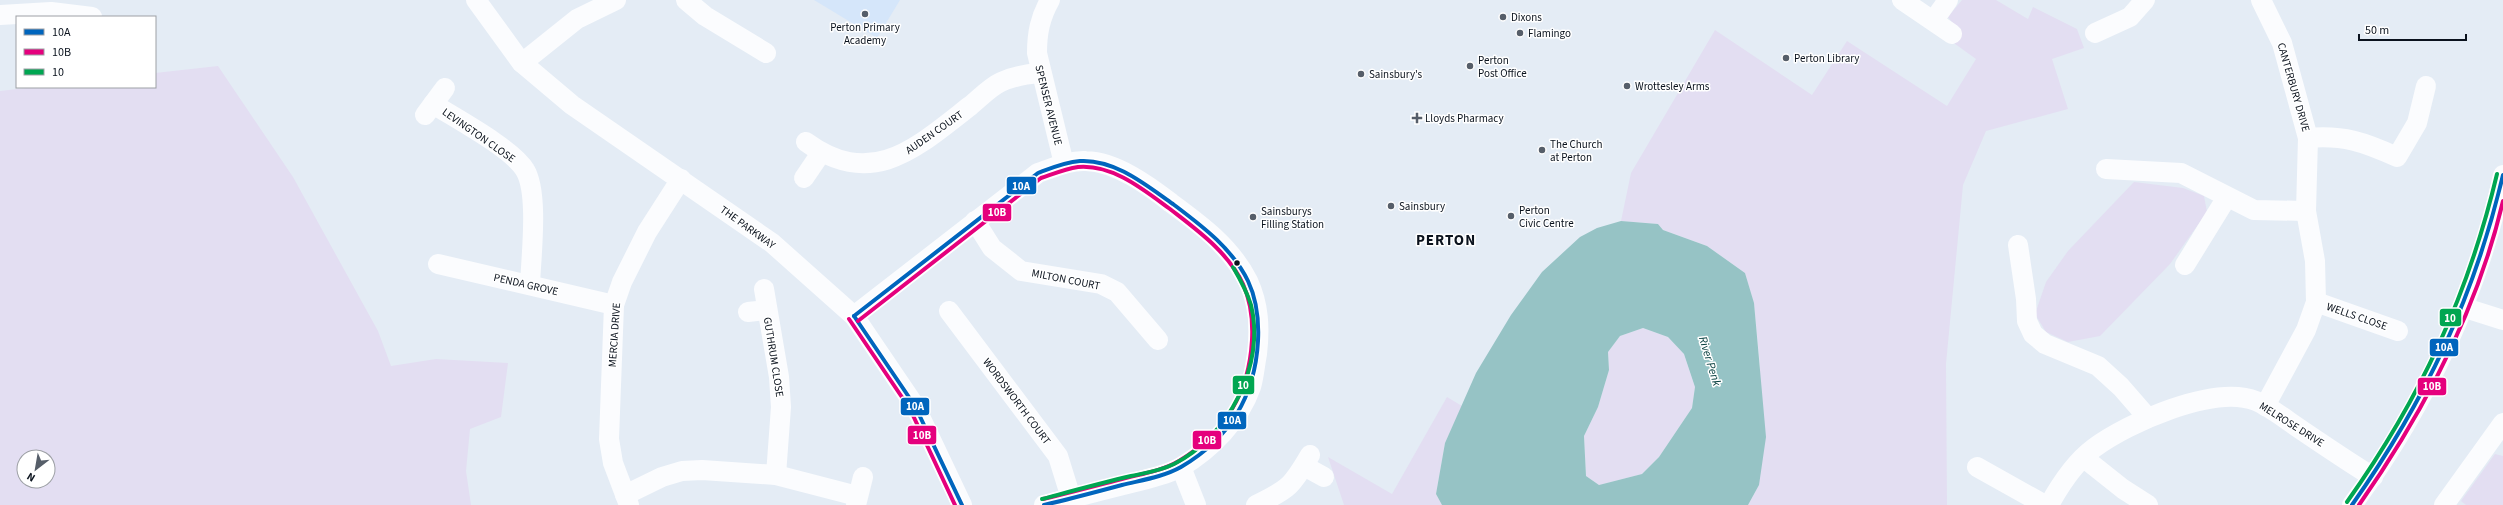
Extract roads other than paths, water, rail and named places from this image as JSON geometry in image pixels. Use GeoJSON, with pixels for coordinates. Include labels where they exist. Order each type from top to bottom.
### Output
{"type":"FeatureCollection","features":[{"type":"Feature","properties":{"kind":"street","name":"THE PARKWAY"},"geometry":{"type":"LineString","coordinates":[[476,0],[522,63],[572,105],[772,243],[854,316],[915,406],[962,505]]}},
{"type":"Feature","properties":{"kind":"street"},"geometry":{"type":"LineString","coordinates":[[522,63],[577,19],[616,0]]}},
{"type":"Feature","properties":{"kind":"street"},"geometry":{"type":"LineString","coordinates":[[686,0],[705,16],[766,53]]}},
{"type":"Feature","properties":{"kind":"street","name":"SPENSER AVENUE"},"geometry":{"type":"LineString","coordinates":[[1050,0],[1040,21],[1037,36],[1040,73],[1064,164]]}},
{"type":"Feature","properties":{"kind":"street"},"geometry":{"type":"LineString","coordinates":[[1902,0],[1934,20],[1952,34]]}},
{"type":"Feature","properties":{"kind":"street"},"geometry":{"type":"LineString","coordinates":[[1934,20],[1948,0]]}},
{"type":"Feature","properties":{"kind":"street"},"geometry":{"type":"LineString","coordinates":[[2095,33],[2130,17],[2145,0]]}},
{"type":"Feature","properties":{"kind":"street","name":"CANTERBURY DRIVE"},"geometry":{"type":"LineString","coordinates":[[2261,0],[2282,43],[2308,138],[2306,211],[2315,261],[2316,302],[2306,330],[2265,406]]}},
{"type":"Feature","properties":{"kind":"street"},"geometry":{"type":"LineString","coordinates":[[0,15],[87,11]]}},
{"type":"Feature","properties":{"kind":"street","name":"AUDEN COURT"},"geometry":{"type":"LineString","coordinates":[[804,178],[813,147],[849,164],[878,163],[905,153],[943,127],[1001,82],[1020,75],[1040,73]]}},
{"type":"Feature","properties":{"kind":"street"},"geometry":{"type":"LineString","coordinates":[[2308,138],[2345,138],[2365,142],[2397,157],[2417,123],[2426,86]]}},
{"type":"Feature","properties":{"kind":"street","name":"LEVINGTON CLOSE"},"geometry":{"type":"LineString","coordinates":[[434,102],[513,156],[525,170],[530,184],[532,202],[530,285]]}},
{"type":"Feature","properties":{"kind":"street"},"geometry":{"type":"LineString","coordinates":[[854,316],[1038,173],[1064,164],[1086,160],[1106,165],[1162,196],[1210,232],[1228,251],[1248,282],[1258,310],[1258,341],[1251,387],[1233,421],[1221,436],[1180,468],[1149,478],[1044,505]]}},
{"type":"Feature","properties":{"kind":"street"},"geometry":{"type":"LineString","coordinates":[[2106,169],[2181,173],[2254,210],[2306,211]]}},
{"type":"Feature","properties":{"kind":"street"},"geometry":{"type":"LineString","coordinates":[[2352,505],[2373,477],[2405,427],[2443,351],[2478,269],[2495,215],[2503,175]]}},
{"type":"Feature","properties":{"kind":"street","name":"MERCIA DRIVE"},"geometry":{"type":"LineString","coordinates":[[627,500],[613,463],[610,439],[614,305],[622,282],[647,232],[681,179]]}},
{"type":"Feature","properties":{"kind":"street"},"geometry":{"type":"LineString","coordinates":[[2186,265],[2227,197]]}},
{"type":"Feature","properties":{"kind":"street","name":"MILTON COURT"},"geometry":{"type":"LineString","coordinates":[[975,221],[992,248],[1021,271],[1101,284],[1117,292],[1158,340]]}},
{"type":"Feature","properties":{"kind":"street"},"geometry":{"type":"LineString","coordinates":[[2018,245],[2026,299],[2027,321],[2033,334],[2045,344],[2098,366],[2121,387],[2148,418]]}},
{"type":"Feature","properties":{"kind":"street","name":"PENDA GROVE"},"geometry":{"type":"LineString","coordinates":[[438,264],[614,305]]}},
{"type":"Feature","properties":{"kind":"street","name":"GUTHRUM CLOSE"},"geometry":{"type":"LineString","coordinates":[[764,289],[757,311],[779,377],[781,408],[776,475]]}},
{"type":"Feature","properties":{"kind":"street","name":"WELLS CLOSE"},"geometry":{"type":"LineString","coordinates":[[2316,302],[2398,331]]}},
{"type":"Feature","properties":{"kind":"street"},"geometry":{"type":"LineString","coordinates":[[2462,307],[2503,320]]}},
{"type":"Feature","properties":{"kind":"street","name":"WORDSWORTH COURT"},"geometry":{"type":"LineString","coordinates":[[949,311],[1058,456],[1071,498]]}},
{"type":"Feature","properties":{"kind":"street","name":"MELROSE DRIVE"},"geometry":{"type":"LineString","coordinates":[[2049,505],[2058,488],[2094,448],[2148,418],[2212,398],[2237,397],[2265,406],[2373,477]]}},
{"type":"Feature","properties":{"kind":"street"},"geometry":{"type":"LineString","coordinates":[[2444,505],[2497,445],[2503,423]]}},
{"type":"Feature","properties":{"kind":"street"},"geometry":{"type":"LineString","coordinates":[[2084,458],[2124,489],[2148,505]]}},
{"type":"Feature","properties":{"kind":"street"},"geometry":{"type":"LineString","coordinates":[[1256,505],[1278,494],[1293,484],[1307,460],[1324,477]]}},
{"type":"Feature","properties":{"kind":"street"},"geometry":{"type":"LineString","coordinates":[[1978,467],[2045,505]]}},
{"type":"Feature","properties":{"kind":"street"},"geometry":{"type":"LineString","coordinates":[[1180,468],[1196,505]]}},
{"type":"Feature","properties":{"kind":"street"},"geometry":{"type":"LineString","coordinates":[[627,500],[662,477],[682,471],[702,470],[776,475],[856,501],[863,477]]}},
{"type":"Feature","properties":{"kind":"water","name":"River Penk"},"geometry":{"type":"Polygon","coordinates":[[[1621,221],[1658,224],[1663,230],[1707,246],[1745,273],[1754,303],[1766,437],[1759,485],[1748,505],[1442,505],[1436,494],[1445,443],[1476,373],[1511,315],[1542,272],[1580,237],[1597,228],[1621,221]],[[1643,328],[1620,336],[1608,352],[1609,370],[1598,407],[1584,436],[1586,476],[1599,485],[1642,474],[1659,457],[1692,408],[1695,387],[1684,354],[1668,337],[1643,328]]]}},
{"type":"Feature","properties":{"kind":"place","name":"Perton Primary Academy"},"geometry":{"type":"Point","coordinates":[865,14]}},
{"type":"Feature","properties":{"kind":"place","name":"Dixons"},"geometry":{"type":"Point","coordinates":[1503,17]}},
{"type":"Feature","properties":{"kind":"place","name":"Flamingo"},"geometry":{"type":"Point","coordinates":[1520,33]}},
{"type":"Feature","properties":{"kind":"place","name":"Perton Library"},"geometry":{"type":"Point","coordinates":[1786,58]}},
{"type":"Feature","properties":{"kind":"place","name":"Perton Post Office"},"geometry":{"type":"Point","coordinates":[1470,66]}},
{"type":"Feature","properties":{"kind":"place","name":"Sainsbury's"},"geometry":{"type":"Point","coordinates":[1361,74]}},
{"type":"Feature","properties":{"kind":"place","name":"Wrottesley Arms"},"geometry":{"type":"Point","coordinates":[1627,86]}},
{"type":"Feature","properties":{"kind":"place","name":"Lloyds Pharmacy"},"geometry":{"type":"Point","coordinates":[1417,118]}},
{"type":"Feature","properties":{"kind":"place","name":"The Church at Perton"},"geometry":{"type":"Point","coordinates":[1542,150]}},
{"type":"Feature","properties":{"kind":"place","name":"Sainsbury"},"geometry":{"type":"Point","coordinates":[1391,206]}},
{"type":"Feature","properties":{"kind":"place","name":"Perton Civic Centre"},"geometry":{"type":"Point","coordinates":[1511,216]}},
{"type":"Feature","properties":{"kind":"place","name":"Sainsburys Filling Station"},"geometry":{"type":"Point","coordinates":[1253,217]}},
{"type":"Feature","properties":{"kind":"district","name":"PERTON"},"geometry":{"type":"Point","coordinates":[1446,240]}}]}
